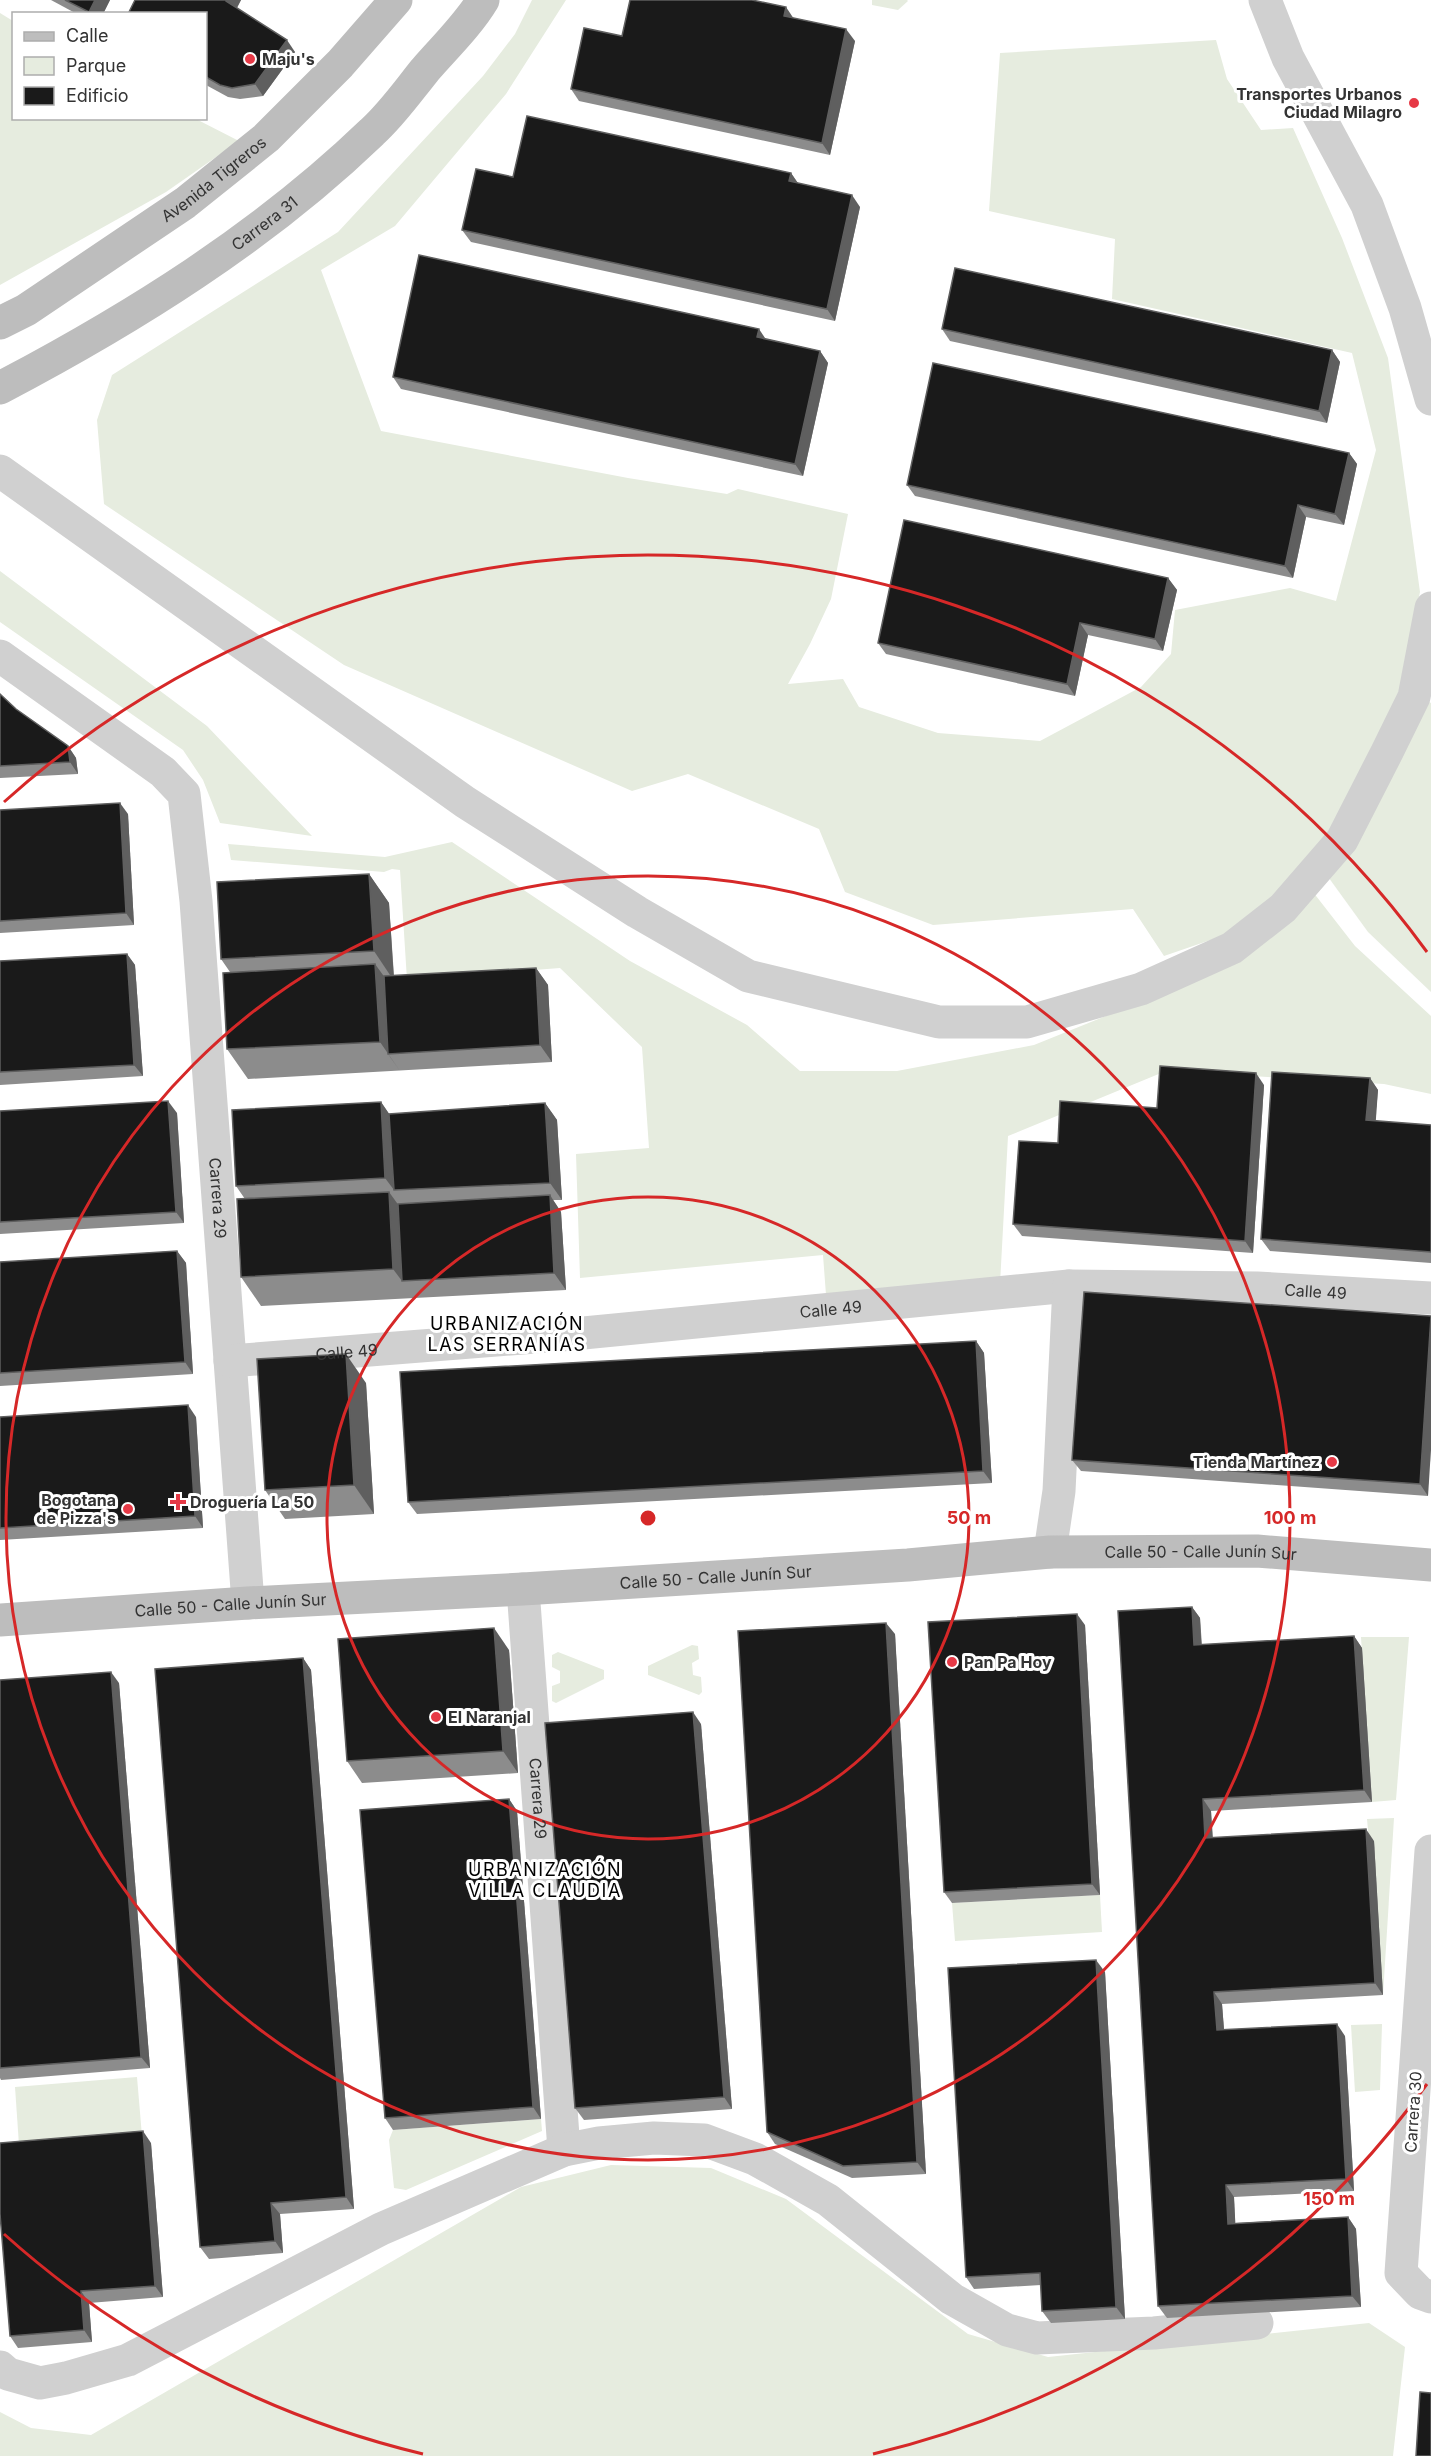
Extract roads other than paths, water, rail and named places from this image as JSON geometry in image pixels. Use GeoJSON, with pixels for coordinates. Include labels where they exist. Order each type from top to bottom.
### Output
{"type":"FeatureCollection","features":[{"type":"Feature","properties":{"kind":"street","name":"Avenida Tigreros"},"geometry":{"type":"LineString","coordinates":[[0,323],[26,310],[185,202],[267,138],[340,64],[396,0]]}},
{"type":"Feature","properties":{"kind":"street","name":"Carrera 31"},"geometry":{"type":"LineString","coordinates":[[0,388],[66,354],[142,309],[251,233],[309,189],[374,130],[483,0]]}},
{"type":"Feature","properties":{"kind":"street"},"geometry":{"type":"LineString","coordinates":[[1265,0],[1288,58],[1367,205],[1405,308],[1431,399]]}},
{"type":"Feature","properties":{"kind":"street"},"geometry":{"type":"LineString","coordinates":[[0,471],[465,802],[637,912],[748,976],[939,1022],[1027,1022],[1141,989],[1232,948],[1283,908],[1342,840],[1387,752],[1414,697],[1431,608]]}},
{"type":"Feature","properties":{"kind":"street","name":"Carrera 29"},"geometry":{"type":"LineString","coordinates":[[0,656],[163,772],[184,794],[200,941],[248,1603]]}},
{"type":"Feature","properties":{"kind":"street"},"geometry":{"type":"LineString","coordinates":[[1050,1552],[1059,1491],[1069,1286]]}},
{"type":"Feature","properties":{"kind":"street","name":"Calle 49"},"geometry":{"type":"LineString","coordinates":[[230,1361],[573,1334],[1069,1286],[1257,1288],[1431,1298]]}},
{"type":"Feature","properties":{"kind":"street","name":"Calle 50 - Calle Junín Sur"},"geometry":{"type":"LineString","coordinates":[[0,1620],[248,1603],[523,1589],[908,1565],[1050,1552],[1257,1551],[1431,1565]]}},
{"type":"Feature","properties":{"kind":"street","name":"Carrera 29"},"geometry":{"type":"LineString","coordinates":[[523,1589],[564,2150]]}},
{"type":"Feature","properties":{"kind":"street","name":"Carrera 30"},"geometry":{"type":"LineString","coordinates":[[1426,2295],[1401,2273],[1431,1851]]}},
{"type":"Feature","properties":{"kind":"street"},"geometry":{"type":"LineString","coordinates":[[0,2367],[8,2374],[40,2383],[128,2360],[381,2229],[564,2150],[600,2143],[654,2138],[704,2140],[755,2159],[828,2200],[952,2299],[1007,2330],[1037,2338],[1154,2333],[1257,2323]]}},
{"type":"Feature","properties":{"kind":"place","name":"Maju's"},"geometry":{"type":"Point","coordinates":[250,59]}},
{"type":"Feature","properties":{"kind":"place","name":"Transportes Urbanos Ciudad Milagro"},"geometry":{"type":"Point","coordinates":[1414,103]}},
{"type":"Feature","properties":{"kind":"place","name":"Tienda Martínez"},"geometry":{"type":"Point","coordinates":[1332,1462]}},
{"type":"Feature","properties":{"kind":"place","name":"Droguería La 50"},"geometry":{"type":"Point","coordinates":[178,1502]}},
{"type":"Feature","properties":{"kind":"place","name":"Bogotana de Pizza's"},"geometry":{"type":"Point","coordinates":[128,1509]}},
{"type":"Feature","properties":{"kind":"place","name":"Pan Pa Hoy"},"geometry":{"type":"Point","coordinates":[952,1662]}},
{"type":"Feature","properties":{"kind":"place","name":"El Naranjal"},"geometry":{"type":"Point","coordinates":[436,1717]}},
{"type":"Feature","properties":{"kind":"district","name":"URBANIZACIÓN LAS SERRANÍAS"},"geometry":{"type":"Point","coordinates":[507,1334]}},
{"type":"Feature","properties":{"kind":"district","name":"URBANIZACIÓN VILLA CLAUDIA"},"geometry":{"type":"Point","coordinates":[545,1880]}}]}
